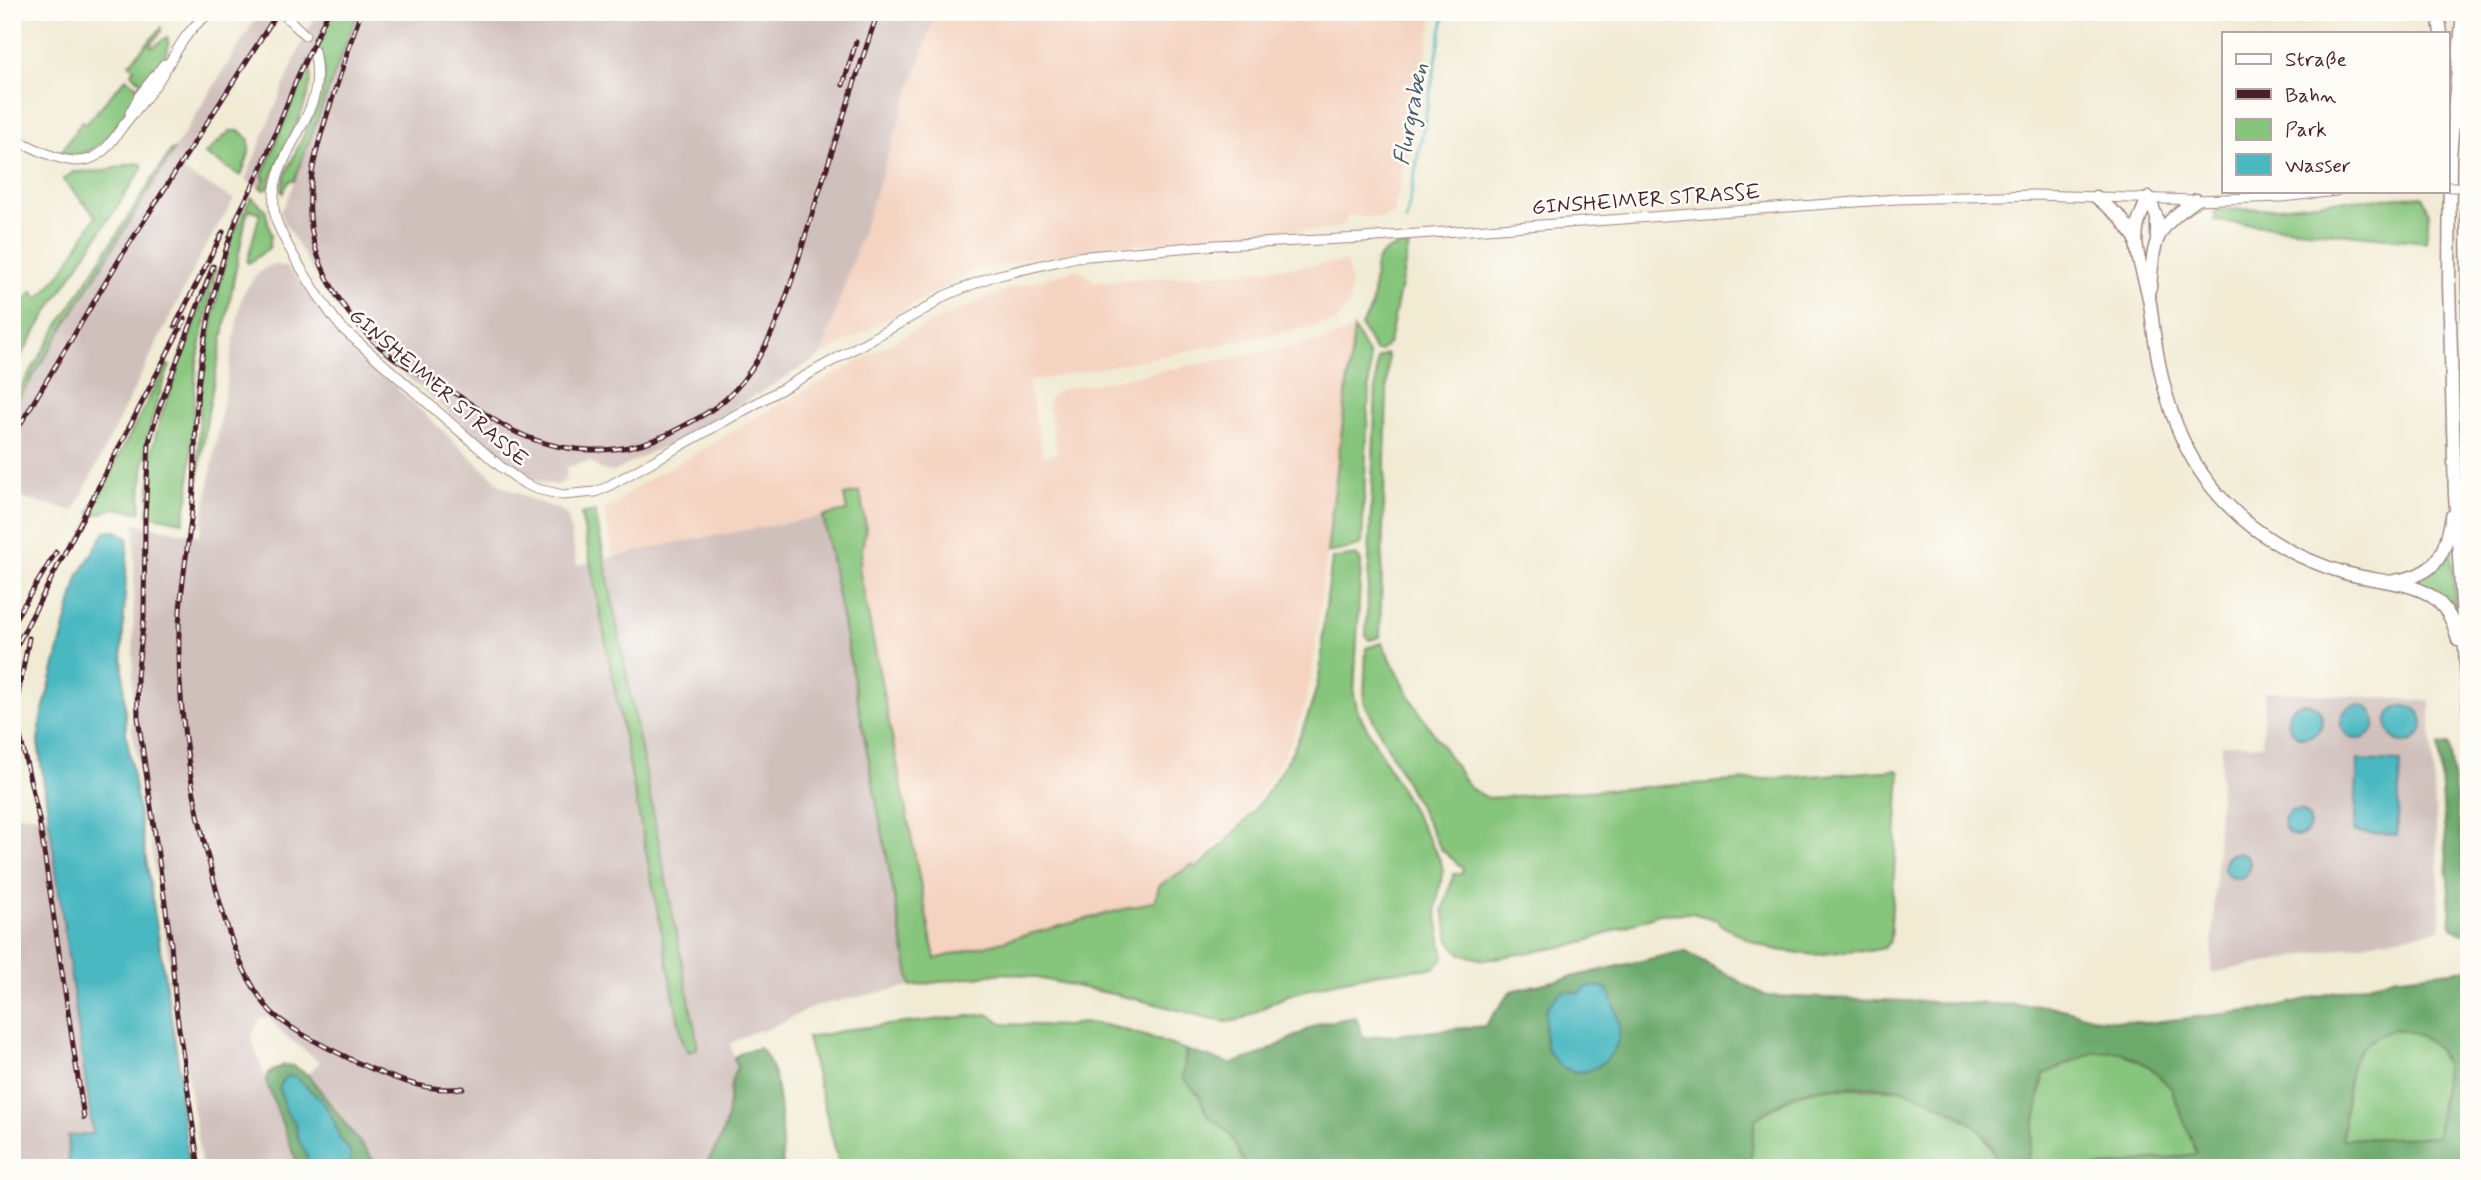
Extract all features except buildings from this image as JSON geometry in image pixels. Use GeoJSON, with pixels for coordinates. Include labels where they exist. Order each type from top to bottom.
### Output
{"type":"FeatureCollection","features":[{"type":"Feature","properties":{"kind":"highway"},"geometry":{"type":"LineString","coordinates":[[2438,12],[2441,32]]}},
{"type":"Feature","properties":{"kind":"highway"},"geometry":{"type":"LineString","coordinates":[[2450,156],[2463,12]]}},
{"type":"Feature","properties":{"kind":"highway"},"geometry":{"type":"LineString","coordinates":[[2469,175],[2469,379]]}},
{"type":"Feature","properties":{"kind":"highway"},"geometry":{"type":"LineString","coordinates":[[2450,192],[2449,283],[2455,495],[2469,711]]}},
{"type":"Feature","properties":{"kind":"highway"},"geometry":{"type":"LineString","coordinates":[[2096,197],[2120,217],[2136,239]]}},
{"type":"Feature","properties":{"kind":"highway"},"geometry":{"type":"LineString","coordinates":[[2149,198],[2138,219],[2136,239],[2150,299],[2157,360],[2171,415],[2192,459],[2218,494],[2251,525],[2289,551],[2329,568],[2391,581],[2436,598],[2454,621],[2467,686]]}},
{"type":"Feature","properties":{"kind":"highway"},"geometry":{"type":"LineString","coordinates":[[2149,198],[2157,218],[2150,299]]}},
{"type":"Feature","properties":{"kind":"highway"},"geometry":{"type":"LineString","coordinates":[[2157,238],[2167,223],[2196,200]]}},
{"type":"Feature","properties":{"kind":"highway"},"geometry":{"type":"LineString","coordinates":[[2391,581],[2424,573],[2440,558],[2447,544],[2455,495]]}},
{"type":"Feature","properties":{"kind":"main road"},"geometry":{"type":"LineString","coordinates":[[12,138],[67,160],[85,161],[97,156],[110,144],[151,92],[187,34],[212,12]]}},
{"type":"Feature","properties":{"kind":"main road"},"geometry":{"type":"LineString","coordinates":[[282,13],[305,35]]}},
{"type":"Feature","properties":{"kind":"main road","name":"GINSHEIMER STRASSE"},"geometry":{"type":"LineString","coordinates":[[314,51],[318,71],[316,94],[280,170],[274,192],[279,228],[329,313],[343,329],[501,467],[537,489],[555,494],[575,495],[605,488],[944,296],[991,277],[1076,257],[1897,199],[2034,195],[2196,200],[2282,197],[2327,192]]}},
{"type":"Feature","properties":{"kind":"main road"},"geometry":{"type":"LineString","coordinates":[[2450,187],[2469,187]]}},
{"type":"Feature","properties":{"kind":"shaded area"},"geometry":{"type":"Polygon","coordinates":[[[260,12],[283,12],[180,170],[234,199],[200,256],[74,511],[12,496],[12,402],[260,12]]]}},
{"type":"Feature","properties":{"kind":"shaded area"},"geometry":{"type":"Polygon","coordinates":[[[317,12],[333,12],[303,73],[260,188],[245,180],[301,44],[317,12]]]}},
{"type":"Feature","properties":{"kind":"shaded area"},"geometry":{"type":"Polygon","coordinates":[[[358,12],[936,12],[821,356],[675,443],[650,452],[614,472],[601,470],[590,461],[567,467],[566,479],[558,485],[541,483],[523,474],[359,335],[333,304],[284,222],[280,210],[285,205],[358,12]]]}},
{"type":"Feature","properties":{"kind":"shaded area"},"geometry":{"type":"Polygon","coordinates":[[[936,12],[1434,12],[1394,214],[1380,219],[1349,215],[1343,225],[1331,230],[1283,231],[1119,246],[1048,257],[1037,256],[972,272],[821,356],[936,12]]]}},
{"type":"Feature","properties":{"kind":"shaded area"},"geometry":{"type":"Polygon","coordinates":[[[1347,262],[1351,286],[1349,305],[1336,322],[1028,382],[1043,456],[1057,453],[1048,402],[1050,397],[1060,390],[1327,340],[1354,329],[1312,674],[1302,714],[1290,744],[1267,785],[1237,826],[1155,901],[935,959],[858,568],[866,527],[847,511],[613,556],[604,507],[612,506],[633,489],[920,327],[1010,288],[1078,269],[1095,281],[1190,276],[1347,262]]]}},
{"type":"Feature","properties":{"kind":"shaded area"},"geometry":{"type":"Polygon","coordinates":[[[275,264],[287,268],[298,279],[338,334],[500,484],[563,511],[568,518],[577,565],[670,544],[823,516],[911,986],[815,1006],[730,1044],[737,1067],[732,1076],[725,1126],[714,1153],[703,1168],[379,1168],[308,1075],[320,1062],[284,1035],[268,1017],[260,1019],[251,1038],[299,1168],[202,1168],[132,729],[135,523],[200,536],[243,294],[254,277],[275,264]]]}},
{"type":"Feature","properties":{"kind":"shaded area"},"geometry":{"type":"Polygon","coordinates":[[[2265,691],[2430,701],[2441,929],[2211,973],[2222,744],[2262,745],[2265,691]]]}},
{"type":"Feature","properties":{"kind":"shaded area"},"geometry":{"type":"Polygon","coordinates":[[[13,815],[47,815],[93,1135],[68,1137],[69,1168],[12,1168],[13,815]]]}},
{"type":"Feature","properties":{"kind":"green space"},"geometry":{"type":"Polygon","coordinates":[[[333,12],[358,12],[294,181],[289,181],[283,193],[281,191],[285,175],[321,98],[325,73],[318,43],[333,12]]]}},
{"type":"Feature","properties":{"kind":"green space"},"geometry":{"type":"Polygon","coordinates":[[[161,28],[161,32],[150,45],[153,47],[167,37],[168,49],[162,62],[144,84],[131,73],[134,68],[129,64],[161,28]]]}},
{"type":"Feature","properties":{"kind":"green space"},"geometry":{"type":"Polygon","coordinates":[[[310,59],[311,76],[303,109],[269,187],[265,190],[260,188],[265,179],[262,176],[310,59]]]}},
{"type":"Feature","properties":{"kind":"green space"},"geometry":{"type":"Polygon","coordinates":[[[126,78],[141,89],[109,136],[88,152],[76,155],[61,153],[82,121],[86,124],[126,78]]]}},
{"type":"Feature","properties":{"kind":"green space"},"geometry":{"type":"Polygon","coordinates":[[[230,131],[240,131],[249,140],[249,153],[241,176],[205,154],[230,131]]]}},
{"type":"Feature","properties":{"kind":"green space"},"geometry":{"type":"Polygon","coordinates":[[[171,150],[174,150],[12,410],[12,402],[60,323],[171,150]]]}},
{"type":"Feature","properties":{"kind":"green space"},"geometry":{"type":"Polygon","coordinates":[[[135,163],[142,164],[142,169],[50,308],[12,371],[12,305],[17,298],[24,302],[32,291],[39,299],[62,272],[96,216],[63,180],[73,172],[103,171],[135,163]]]}},
{"type":"Feature","properties":{"kind":"green space"},"geometry":{"type":"Polygon","coordinates":[[[2422,196],[2429,211],[2426,242],[2215,221],[2215,210],[2263,209],[2333,201],[2422,196]]]}},
{"type":"Feature","properties":{"kind":"green space"},"geometry":{"type":"Polygon","coordinates":[[[251,197],[265,209],[271,235],[269,248],[247,262],[260,213],[250,209],[246,217],[208,412],[197,486],[201,374],[228,247],[251,197]]]}},
{"type":"Feature","properties":{"kind":"green space"},"geometry":{"type":"Polygon","coordinates":[[[1409,245],[1389,343],[1380,351],[1375,351],[1361,326],[1370,310],[1376,266],[1385,252],[1409,245]]]}},
{"type":"Feature","properties":{"kind":"green space"},"geometry":{"type":"Polygon","coordinates":[[[214,269],[196,367],[189,493],[183,522],[148,515],[152,450],[160,419],[214,269]]]}},
{"type":"Feature","properties":{"kind":"green space"},"geometry":{"type":"Polygon","coordinates":[[[1354,329],[1369,356],[1370,366],[1362,543],[1356,547],[1327,553],[1354,329]]]}},
{"type":"Feature","properties":{"kind":"green space"},"geometry":{"type":"Polygon","coordinates":[[[1386,354],[1380,637],[1369,640],[1366,636],[1377,361],[1386,354]]]}},
{"type":"Feature","properties":{"kind":"green space"},"geometry":{"type":"Polygon","coordinates":[[[167,364],[170,366],[156,403],[148,438],[140,512],[114,508],[96,515],[89,513],[167,364]]]}},
{"type":"Feature","properties":{"kind":"green space"},"geometry":{"type":"Polygon","coordinates":[[[860,492],[866,527],[859,568],[935,959],[1155,901],[1159,886],[1192,865],[1196,868],[1218,849],[1257,806],[1289,758],[1312,705],[1319,677],[1332,559],[1356,555],[1361,564],[1354,694],[1358,712],[1440,860],[1443,869],[1436,909],[1444,958],[1434,968],[1379,973],[1288,995],[1240,1020],[1224,1022],[1140,1000],[1023,975],[1003,973],[911,986],[823,516],[847,511],[844,495],[860,492]]]}},
{"type":"Feature","properties":{"kind":"green space"},"geometry":{"type":"Polygon","coordinates":[[[595,511],[697,1041],[697,1049],[688,1052],[683,1043],[581,514],[595,511]]]}},
{"type":"Feature","properties":{"kind":"green space"},"geometry":{"type":"Polygon","coordinates":[[[2451,547],[2456,613],[2439,596],[2403,583],[2442,563],[2451,547]]]}},
{"type":"Feature","properties":{"kind":"green space"},"geometry":{"type":"Polygon","coordinates":[[[1382,643],[1414,704],[1470,788],[1488,798],[1898,770],[1900,773],[1890,941],[1884,948],[1869,951],[1815,955],[1760,945],[1724,927],[1717,920],[1692,913],[1659,914],[1579,944],[1484,960],[1461,954],[1450,942],[1443,910],[1454,874],[1462,874],[1463,868],[1441,849],[1364,702],[1366,648],[1382,643]]]}},
{"type":"Feature","properties":{"kind":"green space"},"geometry":{"type":"Polygon","coordinates":[[[2449,744],[2469,903],[2469,934],[2458,932],[2451,925],[2439,745],[2449,744]]]}},
{"type":"Feature","properties":{"kind":"green space"},"geometry":{"type":"Polygon","coordinates":[[[1684,951],[1766,996],[2050,1006],[2099,1019],[2146,1023],[2266,1009],[2393,978],[2469,969],[2469,1168],[2093,1168],[2197,1154],[2171,1088],[2149,1066],[2121,1052],[2094,1052],[2044,1074],[2026,1168],[1999,1168],[1992,1148],[1980,1130],[1965,1118],[1942,1106],[1899,1089],[1862,1086],[1820,1089],[1797,1094],[1755,1119],[1750,1168],[1246,1168],[1227,1131],[1208,1117],[1199,1095],[1183,1078],[1186,1050],[1231,1064],[1264,1053],[1320,1023],[1356,1017],[1363,1038],[1485,1026],[1511,991],[1684,951]],[[1579,994],[1617,1043],[1619,1033],[1612,998],[1579,994]],[[2392,1029],[2366,1044],[2355,1059],[2349,1080],[2342,1139],[2437,1137],[2445,1082],[2443,1058],[2426,1039],[2392,1029]]]}},
{"type":"Feature","properties":{"kind":"green space"},"geometry":{"type":"Polygon","coordinates":[[[988,1014],[1004,1024],[1110,1026],[1186,1050],[1183,1078],[1199,1095],[1208,1117],[1227,1131],[1246,1168],[840,1168],[807,1038],[851,1029],[988,1014]]]}},
{"type":"Feature","properties":{"kind":"green space"},"geometry":{"type":"Polygon","coordinates":[[[2392,1029],[2411,1030],[2426,1039],[2438,1050],[2445,1066],[2437,1138],[2342,1139],[2349,1080],[2355,1059],[2366,1044],[2392,1029]]]}},
{"type":"Feature","properties":{"kind":"green space"},"geometry":{"type":"Polygon","coordinates":[[[759,1048],[767,1057],[777,1086],[783,1168],[703,1168],[717,1146],[724,1128],[737,1067],[734,1057],[759,1048]]]}},
{"type":"Feature","properties":{"kind":"green space"},"geometry":{"type":"Polygon","coordinates":[[[2095,1052],[2121,1052],[2149,1066],[2171,1088],[2197,1154],[2093,1168],[2026,1168],[2044,1074],[2095,1052]]]}},
{"type":"Feature","properties":{"kind":"green space"},"geometry":{"type":"Polygon","coordinates":[[[284,1065],[293,1066],[308,1075],[379,1168],[350,1168],[350,1151],[340,1139],[334,1121],[280,1088],[286,1111],[295,1123],[310,1168],[299,1168],[266,1081],[269,1073],[284,1065]]]}},
{"type":"Feature","properties":{"kind":"green space"},"geometry":{"type":"Polygon","coordinates":[[[1825,1088],[1899,1089],[1935,1101],[1980,1129],[1998,1161],[1999,1168],[1750,1168],[1755,1119],[1796,1095],[1825,1088]]]}},
{"type":"Feature","properties":{"kind":"water"},"geometry":{"type":"Polygon","coordinates":[[[117,531],[128,538],[122,650],[126,733],[183,1092],[179,1093],[190,1168],[69,1168],[68,1136],[93,1134],[38,742],[41,718],[78,577],[105,532],[117,531]]]}},
{"type":"Feature","properties":{"kind":"water"},"geometry":{"type":"Polygon","coordinates":[[[2305,703],[2317,708],[2322,720],[2317,732],[2305,737],[2293,732],[2288,720],[2293,708],[2305,703]]]}},
{"type":"Feature","properties":{"kind":"water"},"geometry":{"type":"Polygon","coordinates":[[[2358,705],[2370,710],[2375,722],[2370,734],[2358,739],[2346,734],[2341,722],[2346,710],[2358,705]]]}},
{"type":"Feature","properties":{"kind":"water"},"geometry":{"type":"Polygon","coordinates":[[[2405,706],[2417,712],[2423,724],[2417,736],[2405,742],[2393,736],[2387,724],[2393,712],[2405,706]]]}},
{"type":"Feature","properties":{"kind":"water"},"geometry":{"type":"Polygon","coordinates":[[[2358,760],[2401,762],[2397,835],[2354,832],[2358,760]]]}},
{"type":"Feature","properties":{"kind":"water"},"geometry":{"type":"Polygon","coordinates":[[[2297,810],[2306,814],[2310,823],[2306,832],[2297,836],[2288,832],[2284,823],[2288,814],[2297,810]]]}},
{"type":"Feature","properties":{"kind":"water"},"geometry":{"type":"Polygon","coordinates":[[[2237,853],[2246,857],[2250,866],[2246,875],[2237,879],[2228,875],[2224,866],[2228,857],[2237,853]]]}},
{"type":"Feature","properties":{"kind":"water"},"geometry":{"type":"Polygon","coordinates":[[[1586,987],[1606,988],[1615,1007],[1619,1021],[1618,1041],[1608,1058],[1600,1064],[1583,1072],[1574,1072],[1557,1062],[1547,1049],[1546,1010],[1563,992],[1579,994],[1586,987]]]}},
{"type":"Feature","properties":{"kind":"water"},"geometry":{"type":"Polygon","coordinates":[[[287,1076],[295,1076],[324,1103],[340,1139],[350,1151],[350,1168],[310,1168],[295,1123],[286,1111],[280,1088],[287,1076]]]}},
{"type":"Feature","properties":{"kind":"waterway","name":"Flurgraben"},"geometry":{"type":"LineString","coordinates":[[1406,221],[1445,12]]}},
{"type":"Feature","properties":{"kind":"railway"},"geometry":{"type":"LineString","coordinates":[[12,438],[119,260],[278,12]]}},
{"type":"Feature","properties":{"kind":"railway"},"geometry":{"type":"LineString","coordinates":[[236,219],[262,167],[298,76],[328,12]]}},
{"type":"Feature","properties":{"kind":"railway"},"geometry":{"type":"LineString","coordinates":[[361,12],[318,145],[310,187],[311,229],[316,250],[329,281],[357,324],[400,362],[525,436],[568,448],[591,450],[635,445],[678,429],[719,404],[748,374],[773,330],[792,281],[878,12]]}},
{"type":"Feature","properties":{"kind":"railway"},"geometry":{"type":"LineString","coordinates":[[843,85],[856,42]]}},
{"type":"Feature","properties":{"kind":"railway"},"geometry":{"type":"LineString","coordinates":[[239,213],[220,271],[203,352],[197,401],[193,506],[179,630],[183,726],[206,850],[234,947],[248,978],[274,1015],[319,1043],[392,1077],[420,1086],[463,1088]]}},
{"type":"Feature","properties":{"kind":"railway"},"geometry":{"type":"LineString","coordinates":[[175,326],[223,232]]}},
{"type":"Feature","properties":{"kind":"railway"},"geometry":{"type":"LineString","coordinates":[[199,1168],[176,1008],[171,944],[138,717],[137,677],[144,618],[149,442],[158,411],[213,266]]}},
{"type":"Feature","properties":{"kind":"railway"},"geometry":{"type":"LineString","coordinates":[[12,655],[185,319]]}},
{"type":"Feature","properties":{"kind":"railway"},"geometry":{"type":"LineString","coordinates":[[12,624],[56,552]]}},
{"type":"Feature","properties":{"kind":"railway"},"geometry":{"type":"LineString","coordinates":[[29,638],[18,695],[18,727],[39,819],[84,1118]]}}]}
